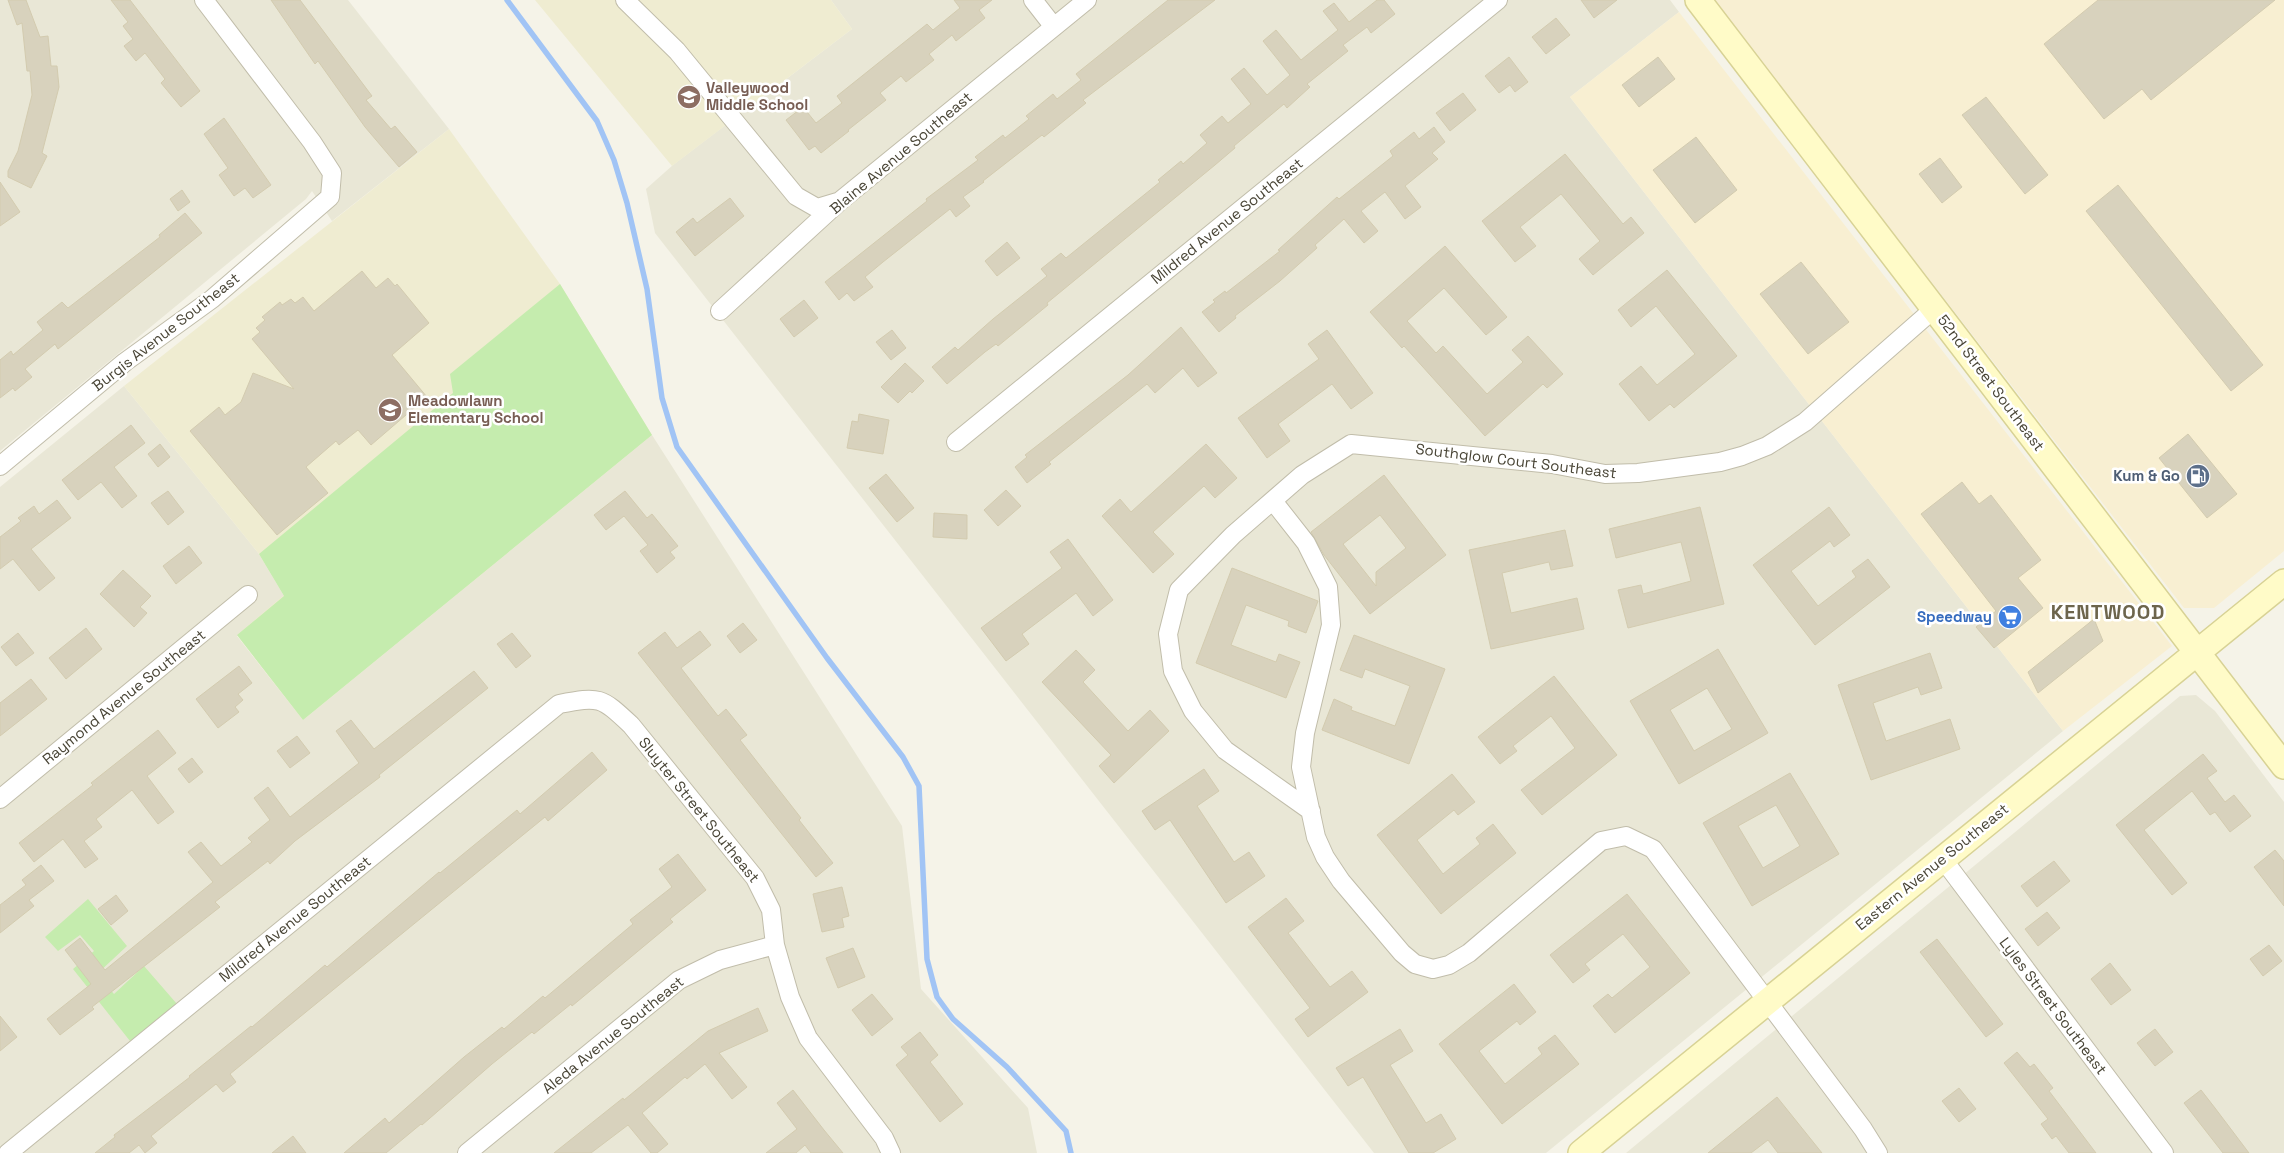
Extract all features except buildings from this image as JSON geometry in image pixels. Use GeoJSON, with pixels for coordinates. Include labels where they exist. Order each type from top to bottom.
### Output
{"type":"FeatureCollection","features":[{"type":"Feature","properties":{"kind":"main road","name":"52nd Street Southeast"},"geometry":{"type":"LineString","coordinates":[[1698,0],[2284,766]]}},
{"type":"Feature","properties":{"kind":"main road","name":"Eastern Avenue Southeast"},"geometry":{"type":"LineString","coordinates":[[1581,1153],[2284,582]]}},
{"type":"Feature","properties":{"kind":"street","name":"Burgis Avenue Southeast"},"geometry":{"type":"LineString","coordinates":[[0,466],[125,362],[212,299],[330,197],[332,173],[272,86],[204,0]]}},
{"type":"Feature","properties":{"kind":"street"},"geometry":{"type":"LineString","coordinates":[[625,0],[677,51],[796,196],[817,208],[840,201]]}},
{"type":"Feature","properties":{"kind":"street"},"geometry":{"type":"LineString","coordinates":[[1033,0],[1054,27]]}},
{"type":"Feature","properties":{"kind":"street","name":"Blaine Avenue Southeast"},"geometry":{"type":"LineString","coordinates":[[720,311],[840,201],[1087,0]]}},
{"type":"Feature","properties":{"kind":"street","name":"Mildred Avenue Southeast"},"geometry":{"type":"LineString","coordinates":[[956,442],[1498,0]]}},
{"type":"Feature","properties":{"kind":"street","name":"Southglow Court Southeast"},"geometry":{"type":"LineString","coordinates":[[1311,811],[1225,750],[1192,711],[1173,671],[1168,634],[1179,590],[1233,535],[1302,475],[1351,444],[1552,464],[1605,474],[1638,473],[1720,462],[1767,446],[1805,422],[1935,308]]}},
{"type":"Feature","properties":{"kind":"street"},"geometry":{"type":"LineString","coordinates":[[1273,501],[1306,543],[1328,587],[1331,625],[1305,733],[1301,767],[1316,837],[1325,857],[1341,881],[1402,953],[1415,964],[1433,969],[1449,965],[1469,953],[1601,841],[1626,836],[1653,849],[1863,1129],[1878,1153]]}},
{"type":"Feature","properties":{"kind":"street","name":"Raymond Avenue Southeast"},"geometry":{"type":"LineString","coordinates":[[0,799],[248,595]]}},
{"type":"Feature","properties":{"kind":"street","name":"Mildred Avenue Southeast"},"geometry":{"type":"LineString","coordinates":[[8,1153],[559,704],[588,698]]}},
{"type":"Feature","properties":{"kind":"street","name":"Sluyter Street Southeast"},"geometry":{"type":"LineString","coordinates":[[588,698],[608,704],[631,725],[755,878],[772,910],[775,945],[790,997],[808,1038],[884,1138],[891,1153]]}},
{"type":"Feature","properties":{"kind":"street","name":"Lyles Street Southeast"},"geometry":{"type":"LineString","coordinates":[[1942,858],[2164,1153]]}},
{"type":"Feature","properties":{"kind":"street","name":"Aleda Avenue Southeast"},"geometry":{"type":"LineString","coordinates":[[467,1153],[679,980],[720,960],[775,945]]}},
{"type":"Feature","properties":{"kind":"shaded area"},"geometry":{"type":"Polygon","coordinates":[[[0,0],[348,0],[449,129],[332,221],[312,191],[306,199],[0,451],[0,0]]]}},
{"type":"Feature","properties":{"kind":"shaded area","name":"Valleywood Middle School"},"geometry":{"type":"Polygon","coordinates":[[[535,0],[831,0],[852,29],[672,166],[535,0]]]}},
{"type":"Feature","properties":{"kind":"shaded area"},"geometry":{"type":"Polygon","coordinates":[[[831,0],[1670,0],[1679,12],[1570,97],[2063,731],[1546,1153],[1374,1153],[655,233],[646,189],[673,165],[852,29],[831,0]]]}},
{"type":"Feature","properties":{"kind":"shaded area"},"geometry":{"type":"Polygon","coordinates":[[[1713,0],[2284,0],[2284,551],[2214,608],[2184,608],[1713,0]]]}},
{"type":"Feature","properties":{"kind":"shaded area"},"geometry":{"type":"Polygon","coordinates":[[[1679,12],[2172,646],[2063,731],[1570,97],[1679,12]]]}},
{"type":"Feature","properties":{"kind":"shaded area","name":"Meadowlawn Elementary School"},"geometry":{"type":"Polygon","coordinates":[[[449,129],[560,284],[652,435],[303,720],[237,635],[284,595],[259,554],[124,386],[449,129]]]}},
{"type":"Feature","properties":{"kind":"shaded area"},"geometry":{"type":"Polygon","coordinates":[[[124,386],[259,554],[284,596],[237,636],[303,720],[652,435],[902,826],[921,989],[1028,1108],[1037,1153],[0,1153],[0,487],[124,386]]]}},
{"type":"Feature","properties":{"kind":"shaded area"},"geometry":{"type":"Polygon","coordinates":[[[2196,695],[2215,711],[2284,802],[2284,1153],[1626,1153],[2180,696],[2196,695]]]}},
{"type":"Feature","properties":{"kind":"green space"},"geometry":{"type":"Polygon","coordinates":[[[560,284],[652,435],[303,720],[237,635],[284,596],[259,554],[453,393],[450,374],[560,284]]]}},
{"type":"Feature","properties":{"kind":"green space"},"geometry":{"type":"Polygon","coordinates":[[[88,899],[127,946],[97,974],[114,994],[144,966],[177,1004],[130,1041],[73,969],[94,951],[80,935],[58,951],[45,937],[88,899]]]}},
{"type":"Feature","properties":{"kind":"waterway"},"geometry":{"type":"LineString","coordinates":[[507,0],[597,121],[614,160],[627,203],[647,289],[662,398],[677,447],[827,658],[903,757],[919,786],[927,959],[937,997],[953,1019],[1007,1067],[1066,1131],[1071,1153]]}},
{"type":"Feature","properties":{"kind":"place","name":"Valleywood Middle School"},"geometry":{"type":"Point","coordinates":[689,97]}},
{"type":"Feature","properties":{"kind":"place","name":"Meadowlawn Elementary School"},"geometry":{"type":"Point","coordinates":[390,410]}},
{"type":"Feature","properties":{"kind":"place","name":"Kum & Go"},"geometry":{"type":"Point","coordinates":[2198,476]}},
{"type":"Feature","properties":{"kind":"place","name":"Speedway"},"geometry":{"type":"Point","coordinates":[2010,617]}},
{"type":"Feature","properties":{"kind":"district","name":"KENTWOOD"},"geometry":{"type":"Point","coordinates":[2108,612]}}]}
